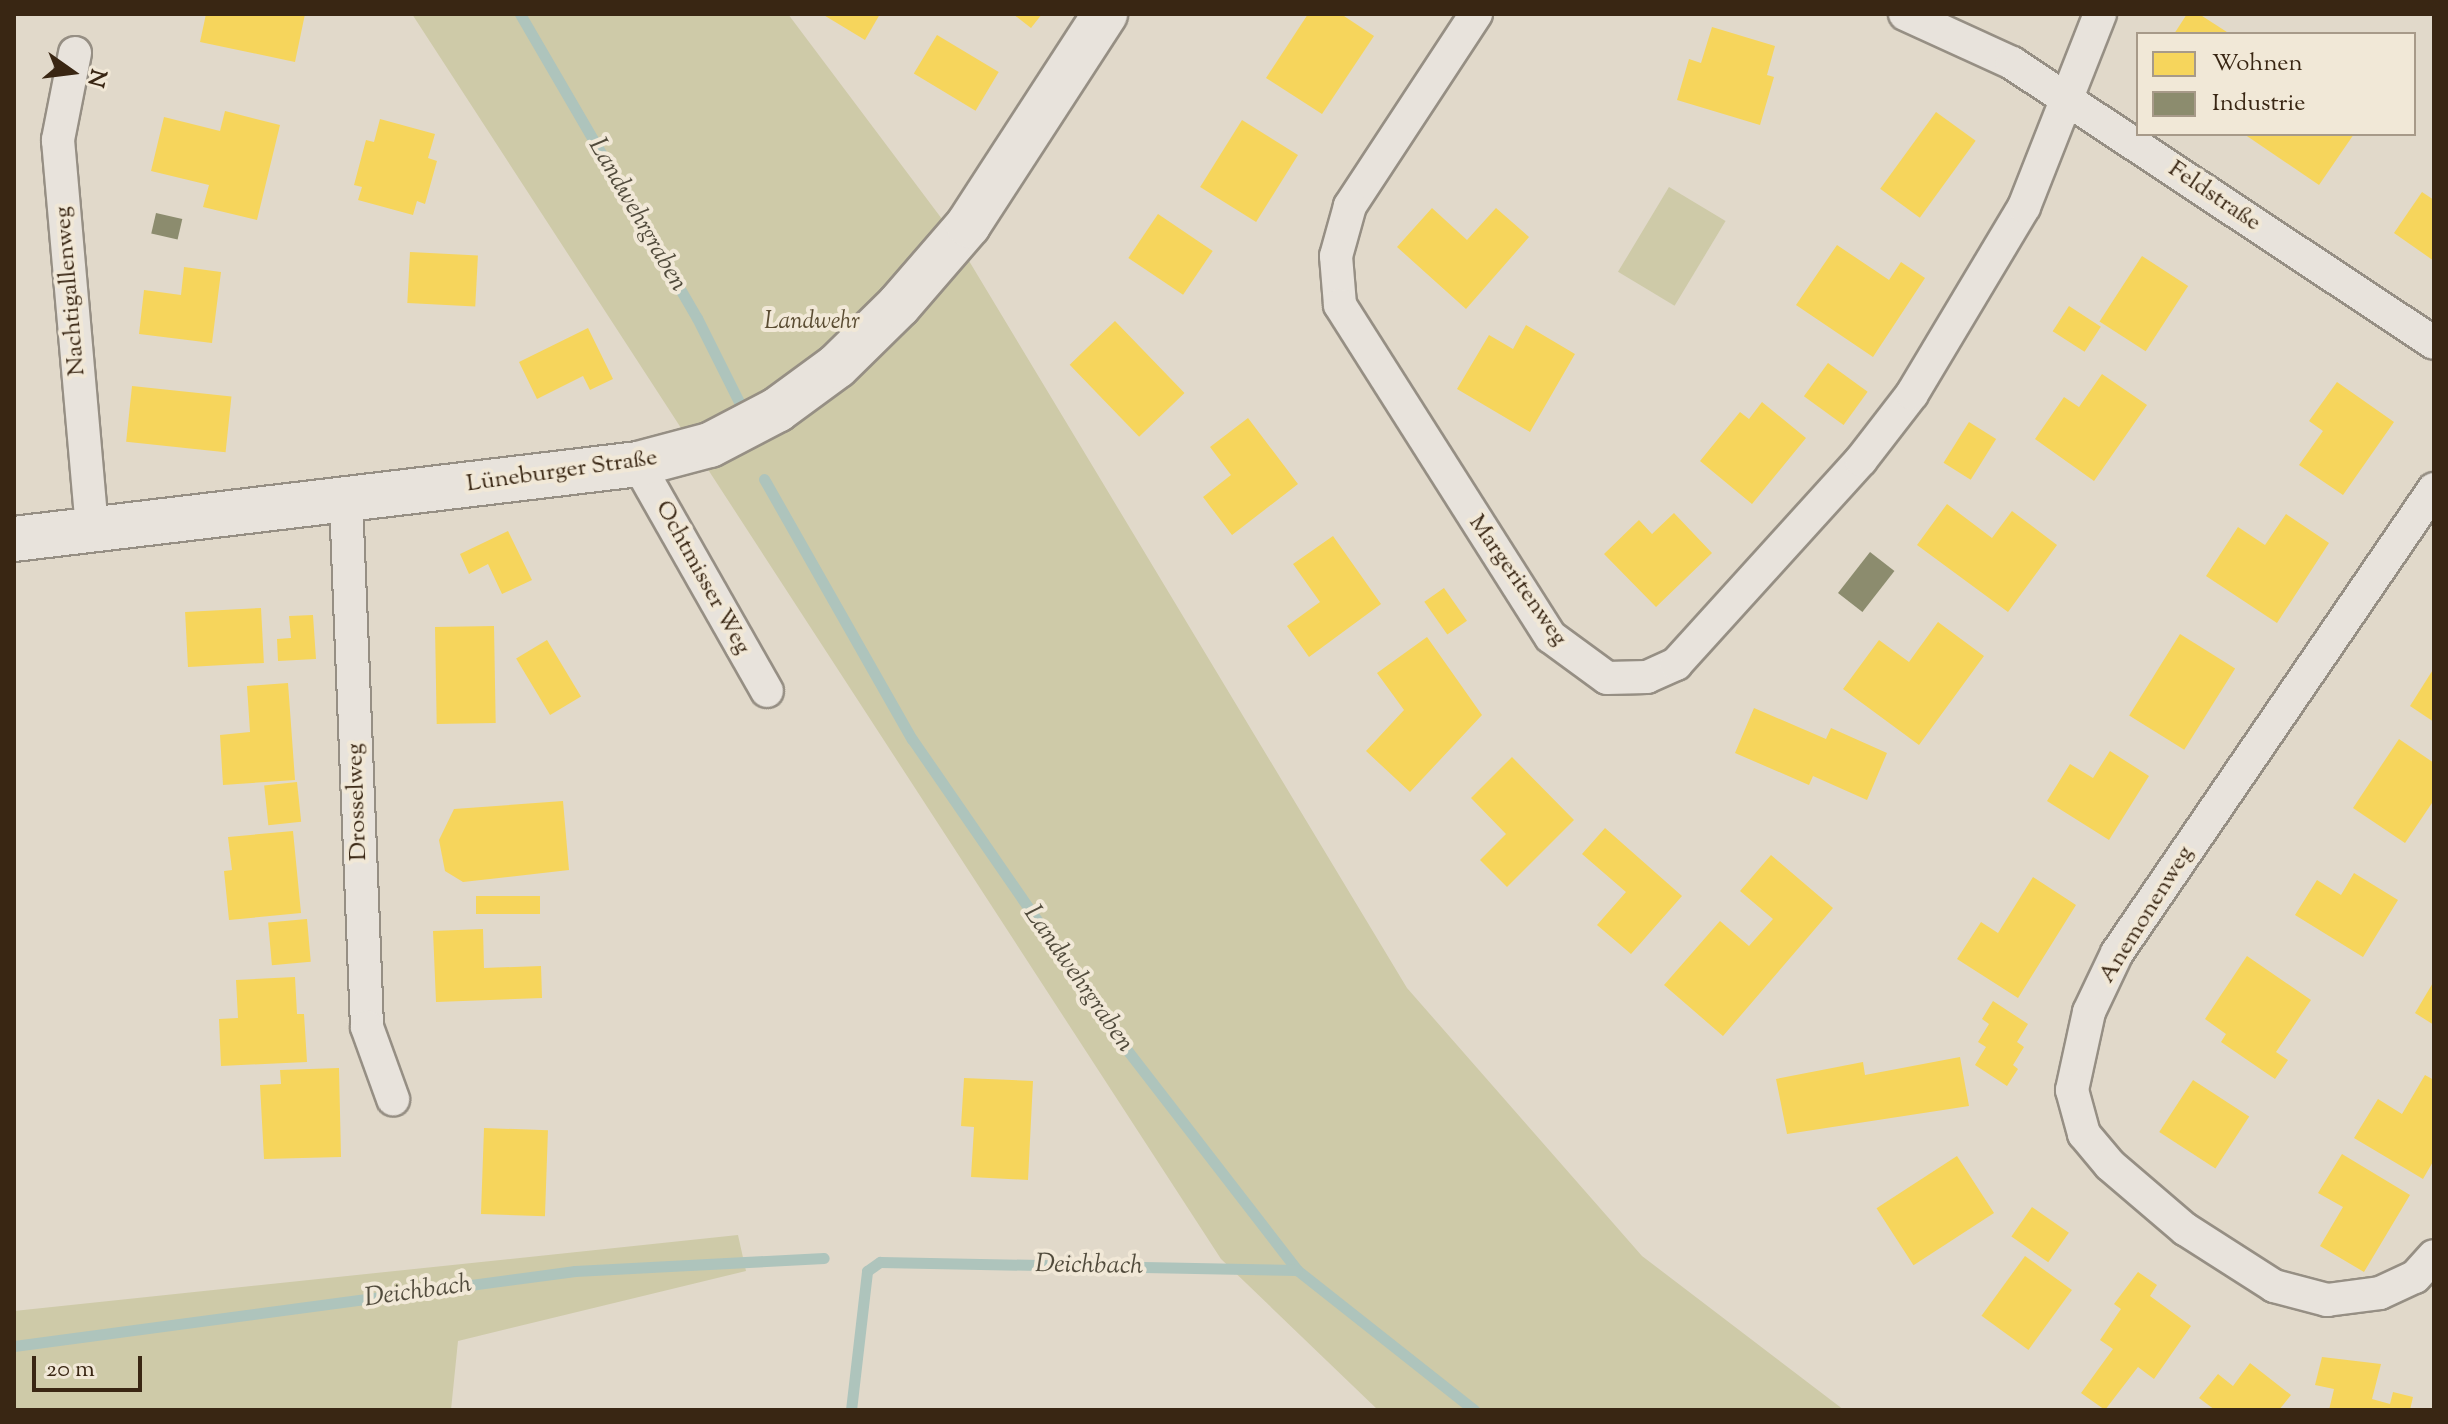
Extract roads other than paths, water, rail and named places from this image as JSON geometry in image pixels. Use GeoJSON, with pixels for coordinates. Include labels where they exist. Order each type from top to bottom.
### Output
{"type":"FeatureCollection","features":[{"type":"Feature","properties":{"kind":"street","name":"Lüneburger Straße"},"geometry":{"type":"LineString","coordinates":[[14,539],[638,464],[710,445],[777,410],[837,366],[968,225],[1105,14]]}},
{"type":"Feature","properties":{"kind":"street","name":"Margeritenweg"},"geometry":{"type":"LineString","coordinates":[[1476,14],[1350,206],[1336,256],[1340,305],[1551,637],[1607,678],[1647,677],[1676,664],[1861,460],[1912,394],[1964,312],[2024,207],[2069,101],[2100,14]]}},
{"type":"Feature","properties":{"kind":"street","name":"Feldstraße"},"geometry":{"type":"LineString","coordinates":[[1905,14],[2012,63],[2434,343]]}},
{"type":"Feature","properties":{"kind":"street","name":"Nachtigallenweg"},"geometry":{"type":"LineString","coordinates":[[75,53],[58,140],[92,530]]}},
{"type":"Feature","properties":{"kind":"street","name":"Ochtmisser Weg"},"geometry":{"type":"LineString","coordinates":[[638,464],[767,691]]}},
{"type":"Feature","properties":{"kind":"street","name":"Anemonenweg"},"geometry":{"type":"LineString","coordinates":[[2434,489],[2117,953],[2089,1012],[2072,1090],[2084,1134],[2110,1165],[2185,1229],[2274,1286],[2327,1300],[2380,1293],[2415,1277],[2434,1256]]}},
{"type":"Feature","properties":{"kind":"street","name":"Drosselweg"},"geometry":{"type":"LineString","coordinates":[[346,501],[367,1027],[393,1099]]}},
{"type":"Feature","properties":{"kind":"waterway","name":"Landwehrgraben"},"geometry":{"type":"LineString","coordinates":[[520,14],[697,318],[747,418]]}},
{"type":"Feature","properties":{"kind":"waterway","name":"Landwehrgraben"},"geometry":{"type":"LineString","coordinates":[[764,479],[912,739],[1124,1046],[1297,1270],[1474,1410]]}},
{"type":"Feature","properties":{"kind":"waterway","name":"Deichbach"},"geometry":{"type":"LineString","coordinates":[[14,1346],[575,1271],[824,1258]]}},
{"type":"Feature","properties":{"kind":"waterway","name":"Deichbach"},"geometry":{"type":"LineString","coordinates":[[851,1410],[867,1271],[880,1262],[1297,1270]]}},
{"type":"Feature","properties":{"kind":"park label","name":"Landwehr"},"geometry":{"type":"Point","coordinates":[812,323]}}]}
